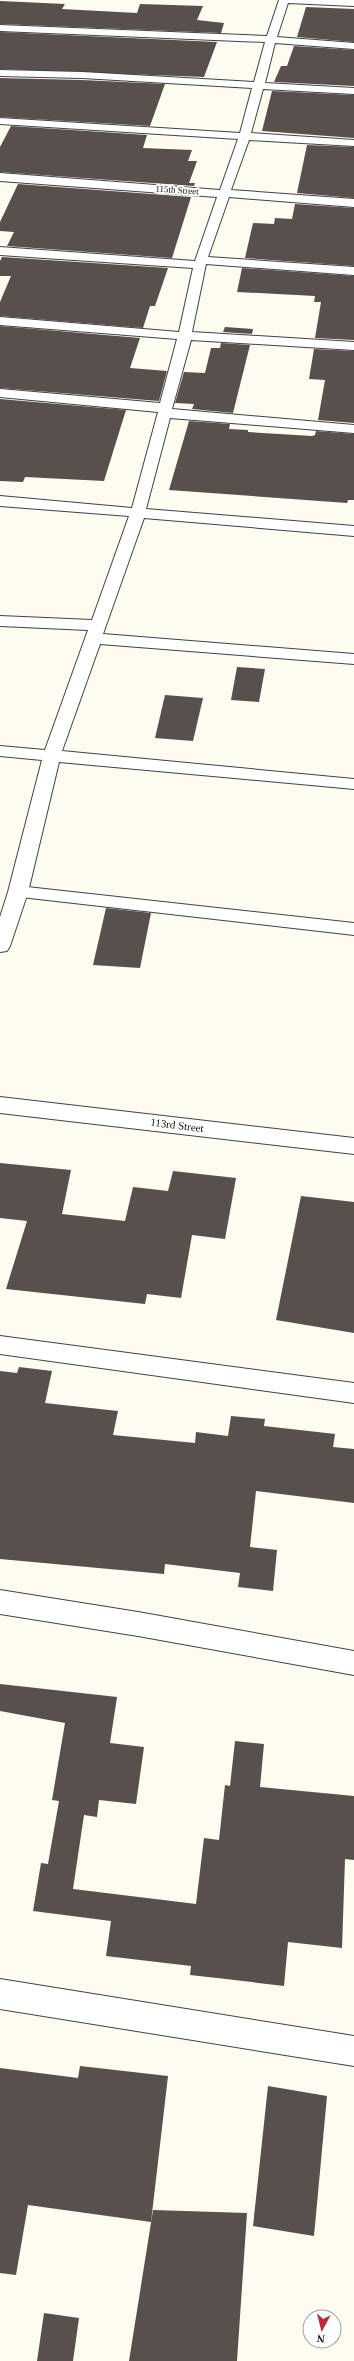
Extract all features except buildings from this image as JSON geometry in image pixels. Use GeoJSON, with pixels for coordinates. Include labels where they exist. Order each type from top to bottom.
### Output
{"type":"FeatureCollection","features":[{"type":"Feature","properties":{"kind":"street"},"geometry":{"type":"LineString","coordinates":[[0,946],[9,891],[52,755],[138,512],[185,336],[201,262],[244,137],[271,39],[284,0],[354,3]]}},
{"type":"Feature","properties":{"kind":"street"},"geometry":{"type":"LineString","coordinates":[[0,28],[271,39],[354,46]]}},
{"type":"Feature","properties":{"kind":"street"},"geometry":{"type":"LineString","coordinates":[[0,73],[354,91]]}},
{"type":"Feature","properties":{"kind":"street"},"geometry":{"type":"LineString","coordinates":[[0,121],[153,129],[244,137],[354,143]]}},
{"type":"Feature","properties":{"kind":"street","name":"115th Street"},"geometry":{"type":"LineString","coordinates":[[0,177],[354,204]]}},
{"type":"Feature","properties":{"kind":"street"},"geometry":{"type":"LineString","coordinates":[[0,251],[354,271]]}},
{"type":"Feature","properties":{"kind":"street"},"geometry":{"type":"LineString","coordinates":[[0,321],[185,336],[354,346]]}},
{"type":"Feature","properties":{"kind":"street"},"geometry":{"type":"LineString","coordinates":[[0,393],[354,429]]}},
{"type":"Feature","properties":{"kind":"street"},"geometry":{"type":"LineString","coordinates":[[0,501],[354,531]]}},
{"type":"Feature","properties":{"kind":"street"},"geometry":{"type":"LineString","coordinates":[[0,621],[354,659]]}},
{"type":"Feature","properties":{"kind":"street"},"geometry":{"type":"LineString","coordinates":[[0,751],[354,784]]}},
{"type":"Feature","properties":{"kind":"street","name":"113rd Street"},"geometry":{"type":"LineString","coordinates":[[0,1105],[354,1146]]}},
{"type":"Feature","properties":{"kind":"street"},"geometry":{"type":"LineString","coordinates":[[0,1345],[354,1393]]}},
{"type":"Feature","properties":{"kind":"street"},"geometry":{"type":"LineString","coordinates":[[0,1602],[138,1624],[354,1663]]}},
{"type":"Feature","properties":{"kind":"street"},"geometry":{"type":"LineString","coordinates":[[0,1994],[354,2051]]}},
{"type":"Feature","properties":{"kind":"lane"},"geometry":{"type":"LineString","coordinates":[[9,891],[354,929]]}}]}
